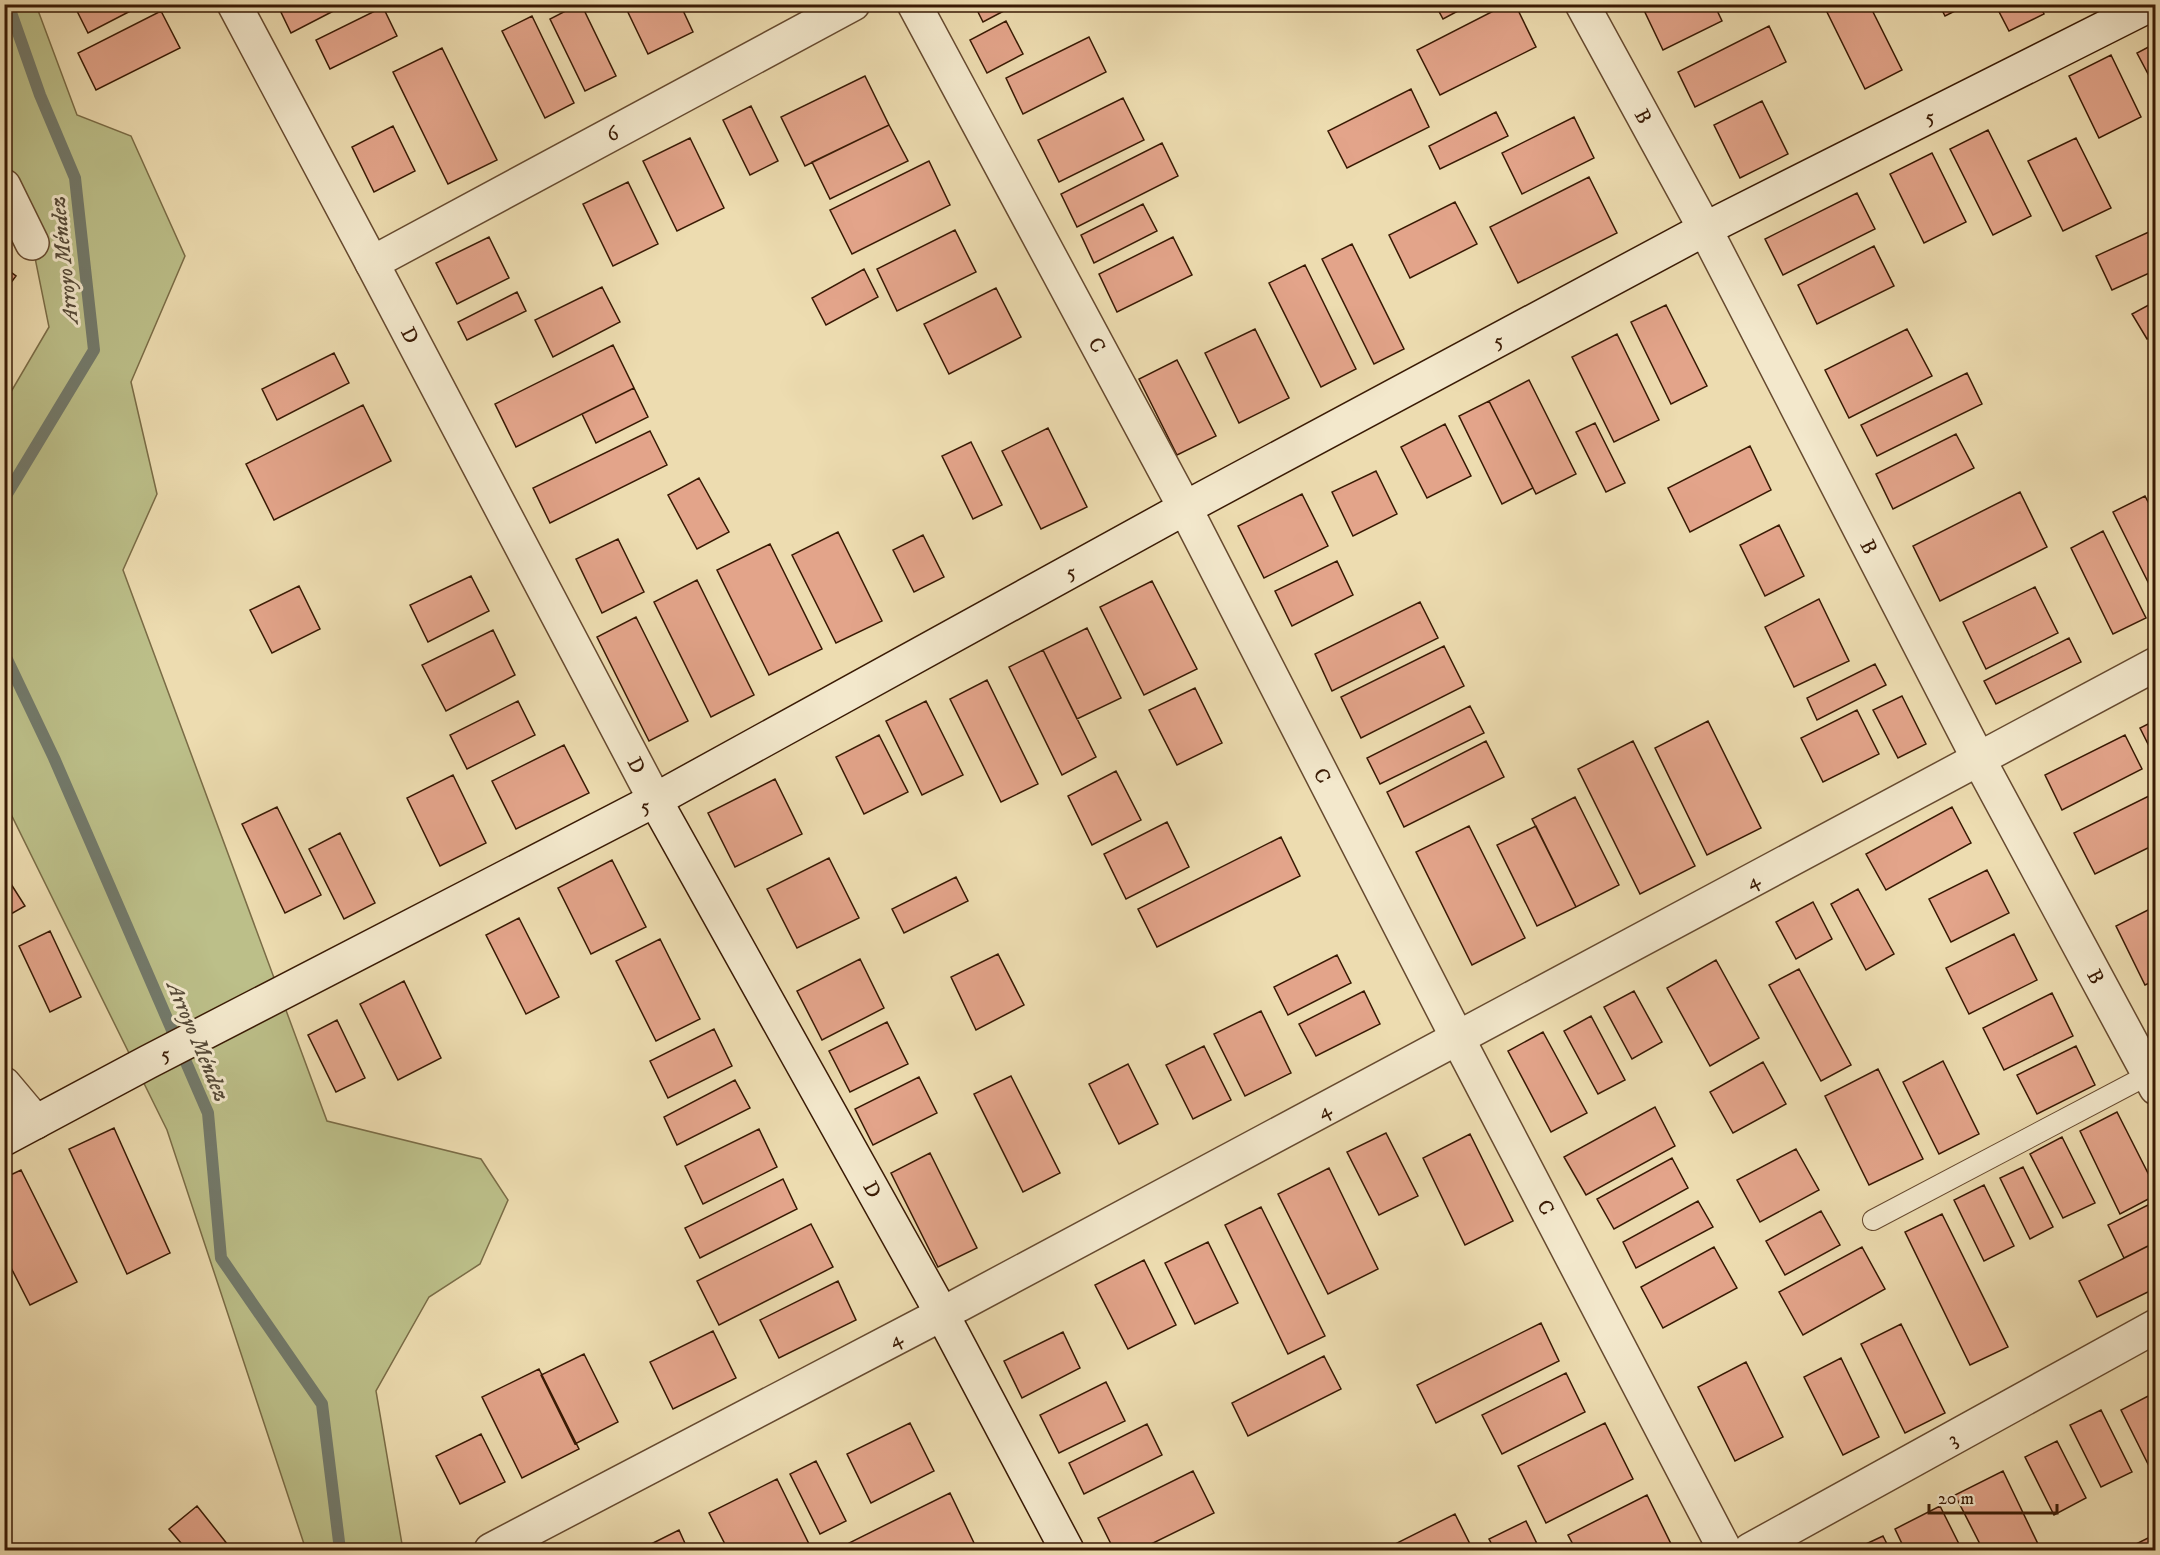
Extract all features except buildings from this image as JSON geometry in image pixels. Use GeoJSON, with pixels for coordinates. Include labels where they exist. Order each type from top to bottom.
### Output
{"type":"FeatureCollection","features":[{"type":"Feature","properties":{"kind":"street","name":"D"},"geometry":{"type":"LineString","coordinates":[[234,4],[654,801],[942,1314],[1067,1551]]}},
{"type":"Feature","properties":{"kind":"street","name":"6"},"geometry":{"type":"LineString","coordinates":[[372,263],[853,4]]}},
{"type":"Feature","properties":{"kind":"street","name":"C"},"geometry":{"type":"LineString","coordinates":[[914,4],[1185,508],[1725,1551]]}},
{"type":"Feature","properties":{"kind":"street","name":"B"},"geometry":{"type":"LineString","coordinates":[[1582,4],[1705,229],[1979,760],[2152,1081]]}},
{"type":"Feature","properties":{"kind":"street","name":"5"},"geometry":{"type":"LineString","coordinates":[[36,1122],[654,801],[1185,508],[1705,229],[2152,4]]}},
{"type":"Feature","properties":{"kind":"street"},"geometry":{"type":"LineString","coordinates":[[4,186],[32,243]]}},
{"type":"Feature","properties":{"kind":"street","name":"4"},"geometry":{"type":"LineString","coordinates":[[491,1551],[942,1314],[2156,664]]}},
{"type":"Feature","properties":{"kind":"street"},"geometry":{"type":"LineString","coordinates":[[4,1084],[36,1122],[4,1139]]}},
{"type":"Feature","properties":{"kind":"street","name":"3"},"geometry":{"type":"LineString","coordinates":[[1750,1551],[2156,1326]]}},
{"type":"Feature","properties":{"kind":"lane"},"geometry":{"type":"LineString","coordinates":[[1873,1220],[2152,1081]]}},
{"type":"Feature","properties":{"kind":"green space"},"geometry":{"type":"Polygon","coordinates":[[[5,5],[36,5],[77,115],[131,136],[185,256],[131,382],[157,494],[123,570],[327,1121],[481,1159],[508,1200],[480,1264],[429,1297],[376,1391],[403,1550],[306,1550],[167,1130],[5,802],[5,402],[49,327],[32,243],[5,177],[5,5]]]}},
{"type":"Feature","properties":{"kind":"waterway","name":"Arroyo Méndez"},"geometry":{"type":"LineString","coordinates":[[4,499],[94,350],[75,178],[40,95],[8,4]]}},
{"type":"Feature","properties":{"kind":"waterway","name":"Arroyo Méndez"},"geometry":{"type":"LineString","coordinates":[[4,653],[54,758],[208,1113],[221,1258],[322,1404],[340,1550]]}}]}
